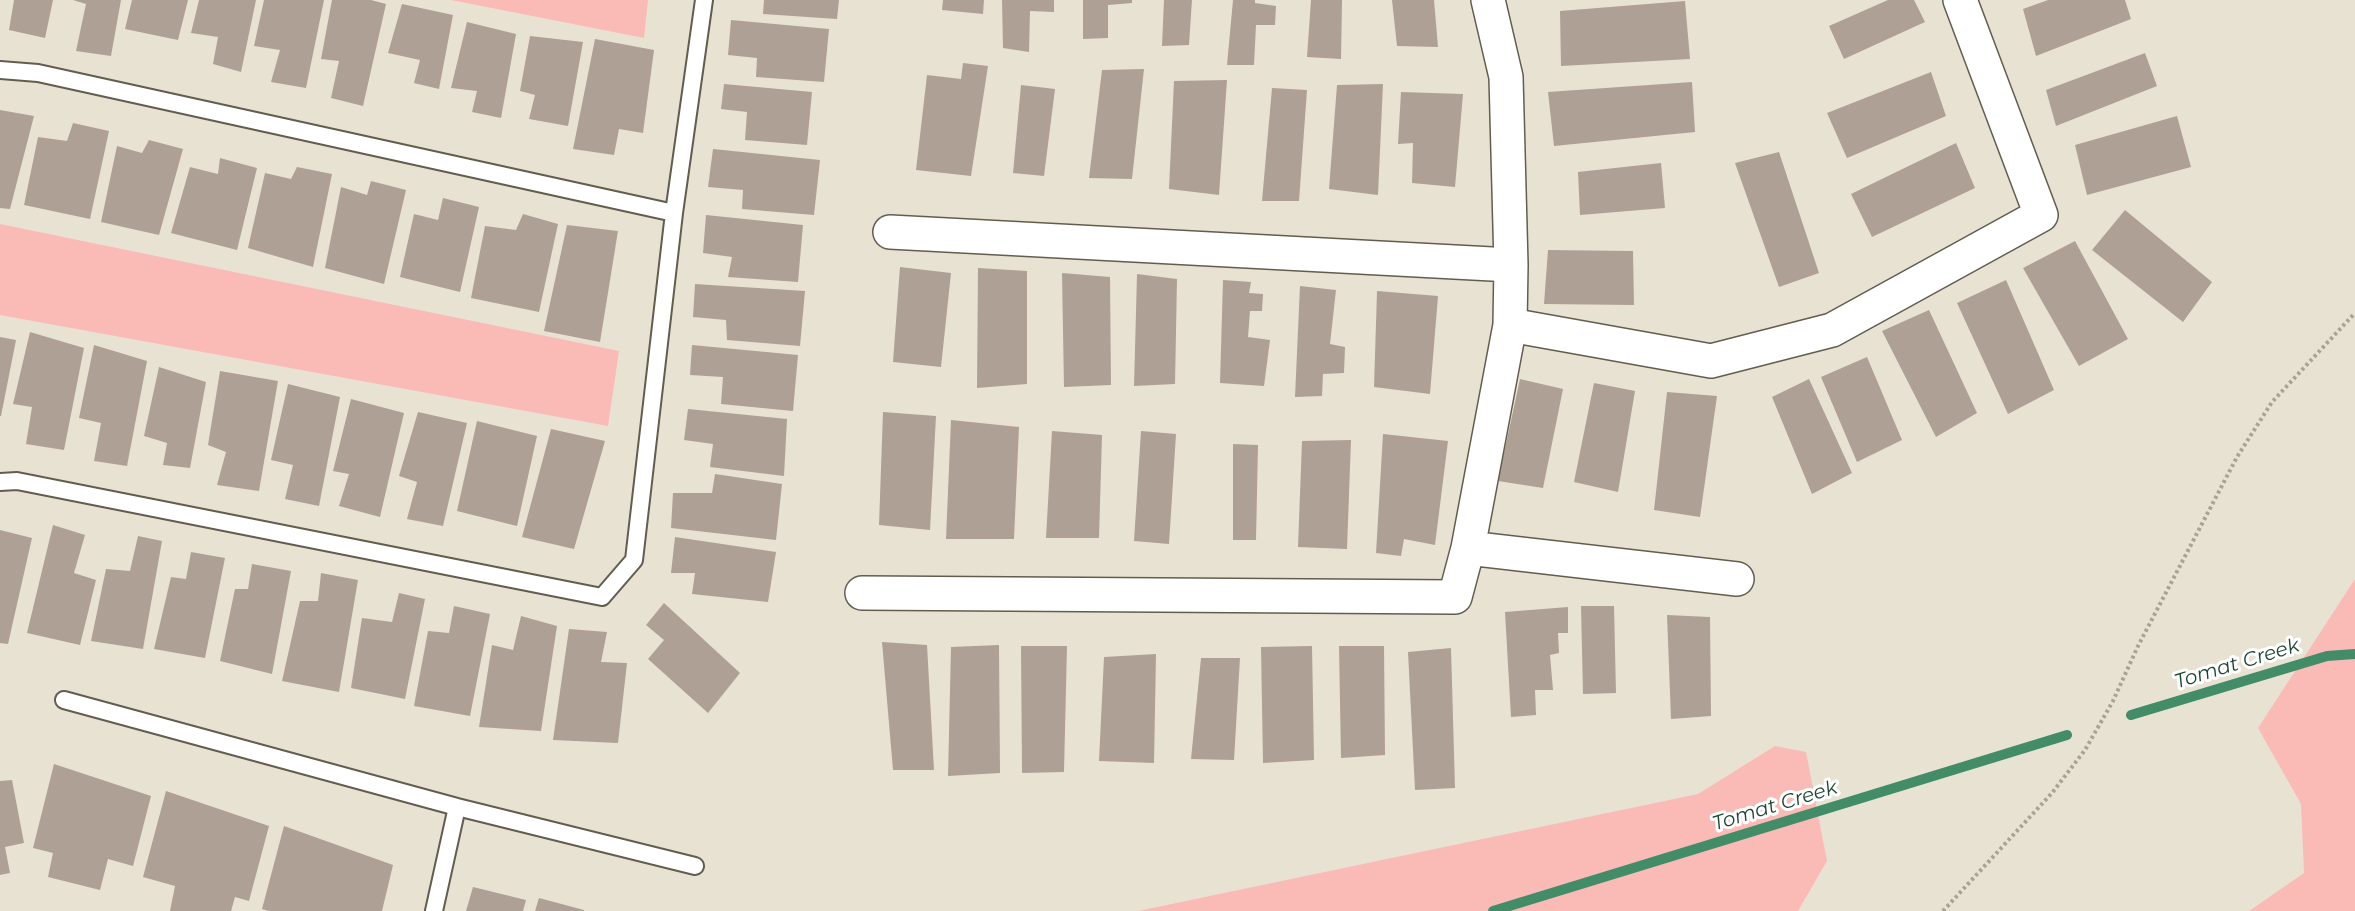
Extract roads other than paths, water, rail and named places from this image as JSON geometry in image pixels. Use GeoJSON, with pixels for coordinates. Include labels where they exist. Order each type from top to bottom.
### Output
{"type":"FeatureCollection","features":[{"type":"Feature","properties":{"kind":"street"},"geometry":{"type":"LineString","coordinates":[[862,593],[1455,597],[1468,548],[1510,325],[1511,265],[1506,77],[1488,0]]}},
{"type":"Feature","properties":{"kind":"street"},"geometry":{"type":"LineString","coordinates":[[1510,325],[1711,361],[1832,330],[2041,215],[1960,0]]}},
{"type":"Feature","properties":{"kind":"street"},"geometry":{"type":"LineString","coordinates":[[890,232],[1511,265]]}},
{"type":"Feature","properties":{"kind":"street"},"geometry":{"type":"LineString","coordinates":[[1468,548],[1737,579]]}},
{"type":"Feature","properties":{"kind":"lane"},"geometry":{"type":"LineString","coordinates":[[0,482],[17,481],[602,597],[634,560],[674,213],[704,0]]}},
{"type":"Feature","properties":{"kind":"lane"},"geometry":{"type":"LineString","coordinates":[[0,70],[38,74],[674,213]]}},
{"type":"Feature","properties":{"kind":"lane"},"geometry":{"type":"LineString","coordinates":[[64,700],[457,807],[695,866]]}},
{"type":"Feature","properties":{"kind":"lane"},"geometry":{"type":"LineString","coordinates":[[434,911],[457,807]]}},
{"type":"Feature","properties":{"kind":"waterway","name":"Tomat Creek"},"geometry":{"type":"LineString","coordinates":[[2131,715],[2327,656],[2355,654]]}},
{"type":"Feature","properties":{"kind":"waterway","name":"Tomat Creek"},"geometry":{"type":"LineString","coordinates":[[1493,911],[2067,735]]}}]}
